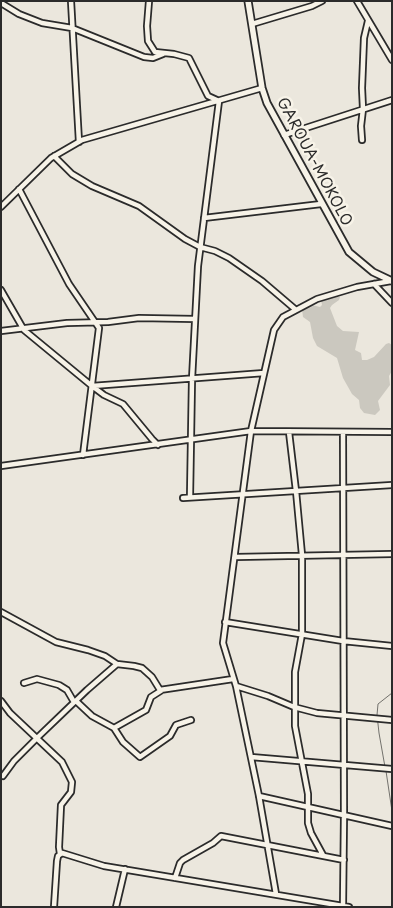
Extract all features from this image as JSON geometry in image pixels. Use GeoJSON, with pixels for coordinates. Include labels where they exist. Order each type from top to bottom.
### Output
{"type":"FeatureCollection","features":[{"type":"Feature","properties":{"kind":"main road","name":"GAROUA-MOKOLO"},"geometry":{"type":"LineString","coordinates":[[248,1],[262,88],[267,103],[349,252],[373,272],[391,281]]}},
{"type":"Feature","properties":{"kind":"street"},"geometry":{"type":"LineString","coordinates":[[71,1],[79,142]]}},
{"type":"Feature","properties":{"kind":"street"},"geometry":{"type":"LineString","coordinates":[[149,1],[148,41],[155,52],[189,58],[208,96],[219,101]]}},
{"type":"Feature","properties":{"kind":"street"},"geometry":{"type":"LineString","coordinates":[[252,24],[312,6],[322,1]]}},
{"type":"Feature","properties":{"kind":"street"},"geometry":{"type":"LineString","coordinates":[[357,1],[392,60]]}},
{"type":"Feature","properties":{"kind":"street"},"geometry":{"type":"LineString","coordinates":[[1,2],[19,14],[42,23],[72,28],[144,57],[153,58],[163,53]]}},
{"type":"Feature","properties":{"kind":"street"},"geometry":{"type":"LineString","coordinates":[[362,140],[364,38],[368,21]]}},
{"type":"Feature","properties":{"kind":"street"},"geometry":{"type":"LineString","coordinates":[[1,207],[54,156],[79,142],[262,88]]}},
{"type":"Feature","properties":{"kind":"street"},"geometry":{"type":"LineString","coordinates":[[284,135],[392,100]]}},
{"type":"Feature","properties":{"kind":"street"},"geometry":{"type":"LineString","coordinates":[[190,497],[192,379],[200,247],[219,101]]}},
{"type":"Feature","properties":{"kind":"street"},"geometry":{"type":"LineString","coordinates":[[54,156],[72,174],[92,186],[139,206],[185,239],[200,247],[215,250],[262,281],[296,310]]}},
{"type":"Feature","properties":{"kind":"street"},"geometry":{"type":"LineString","coordinates":[[19,189],[69,284],[99,328],[83,455]]}},
{"type":"Feature","properties":{"kind":"street"},"geometry":{"type":"LineString","coordinates":[[204,218],[322,204]]}},
{"type":"Feature","properties":{"kind":"street"},"geometry":{"type":"LineString","coordinates":[[276,894],[251,757],[236,686],[223,642],[236,557],[251,431],[274,330],[283,317],[317,299],[357,287],[391,281]]}},
{"type":"Feature","properties":{"kind":"street"},"geometry":{"type":"LineString","coordinates":[[374,284],[392,303]]}},
{"type":"Feature","properties":{"kind":"street"},"geometry":{"type":"LineString","coordinates":[[1,290],[24,330],[104,395],[123,404],[158,444]]}},
{"type":"Feature","properties":{"kind":"street"},"geometry":{"type":"LineString","coordinates":[[1,331],[139,318],[195,319]]}},
{"type":"Feature","properties":{"kind":"street"},"geometry":{"type":"LineString","coordinates":[[92,386],[264,373]]}},
{"type":"Feature","properties":{"kind":"street"},"geometry":{"type":"LineString","coordinates":[[1,466],[251,431],[392,432]]}},
{"type":"Feature","properties":{"kind":"street"},"geometry":{"type":"LineString","coordinates":[[289,432],[302,556],[302,634],[295,672],[294,707],[296,738],[309,807],[309,828],[324,855]]}},
{"type":"Feature","properties":{"kind":"street"},"geometry":{"type":"LineString","coordinates":[[342,432],[343,906]]}},
{"type":"Feature","properties":{"kind":"street"},"geometry":{"type":"LineString","coordinates":[[183,498],[392,485]]}},
{"type":"Feature","properties":{"kind":"street"},"geometry":{"type":"LineString","coordinates":[[236,557],[392,554]]}},
{"type":"Feature","properties":{"kind":"street"},"geometry":{"type":"LineString","coordinates":[[1,612],[56,642],[88,650],[110,658],[117,664],[142,668],[162,690]]}},
{"type":"Feature","properties":{"kind":"street"},"geometry":{"type":"LineString","coordinates":[[225,622],[343,641],[392,646]]}},
{"type":"Feature","properties":{"kind":"street"},"geometry":{"type":"LineString","coordinates":[[3,776],[14,761],[37,738],[117,664]]}},
{"type":"Feature","properties":{"kind":"street"},"geometry":{"type":"LineString","coordinates":[[114,728],[146,710],[151,697],[162,690],[234,678]]}},
{"type":"Feature","properties":{"kind":"street"},"geometry":{"type":"LineString","coordinates":[[24,682],[37,679],[59,685],[67,690],[75,701],[92,716],[114,728],[123,742],[140,757],[170,736],[176,725],[190,720]]}},
{"type":"Feature","properties":{"kind":"street"},"geometry":{"type":"LineString","coordinates":[[236,686],[294,707],[317,713],[343,717],[392,720]]}},
{"type":"Feature","properties":{"kind":"street"},"geometry":{"type":"LineString","coordinates":[[1,701],[62,762],[72,782],[71,792],[61,805],[60,854],[57,861],[54,907]]}},
{"type":"Feature","properties":{"kind":"street"},"geometry":{"type":"LineString","coordinates":[[251,757],[390,769]]}},
{"type":"Feature","properties":{"kind":"street"},"geometry":{"type":"LineString","coordinates":[[259,796],[391,825]]}},
{"type":"Feature","properties":{"kind":"street"},"geometry":{"type":"LineString","coordinates":[[175,878],[180,863],[183,860],[212,843],[220,836],[344,860]]}},
{"type":"Feature","properties":{"kind":"street"},"geometry":{"type":"LineString","coordinates":[[60,854],[66,853],[104,866],[349,907]]}},
{"type":"Feature","properties":{"kind":"street"},"geometry":{"type":"LineString","coordinates":[[116,907],[125,869]]}},
{"type":"Feature","properties":{"kind":"shaded area"},"geometry":{"type":"Polygon","coordinates":[[[335,295],[340,297],[339,300],[330,308],[337,326],[343,331],[359,332],[355,350],[361,353],[362,360],[374,357],[386,344],[392,345],[390,385],[378,401],[380,410],[375,415],[364,413],[360,408],[359,400],[352,394],[343,378],[337,358],[317,346],[313,338],[310,322],[303,317],[302,309],[312,305],[320,307],[322,305],[321,300],[335,295]]]}},
{"type":"Feature","properties":{"kind":"waterway"},"geometry":{"type":"LineString","coordinates":[[385,767],[379,733],[378,704],[392,693]]}},
{"type":"Feature","properties":{"kind":"waterway"},"geometry":{"type":"LineString","coordinates":[[386,771],[392,811]]}}]}
